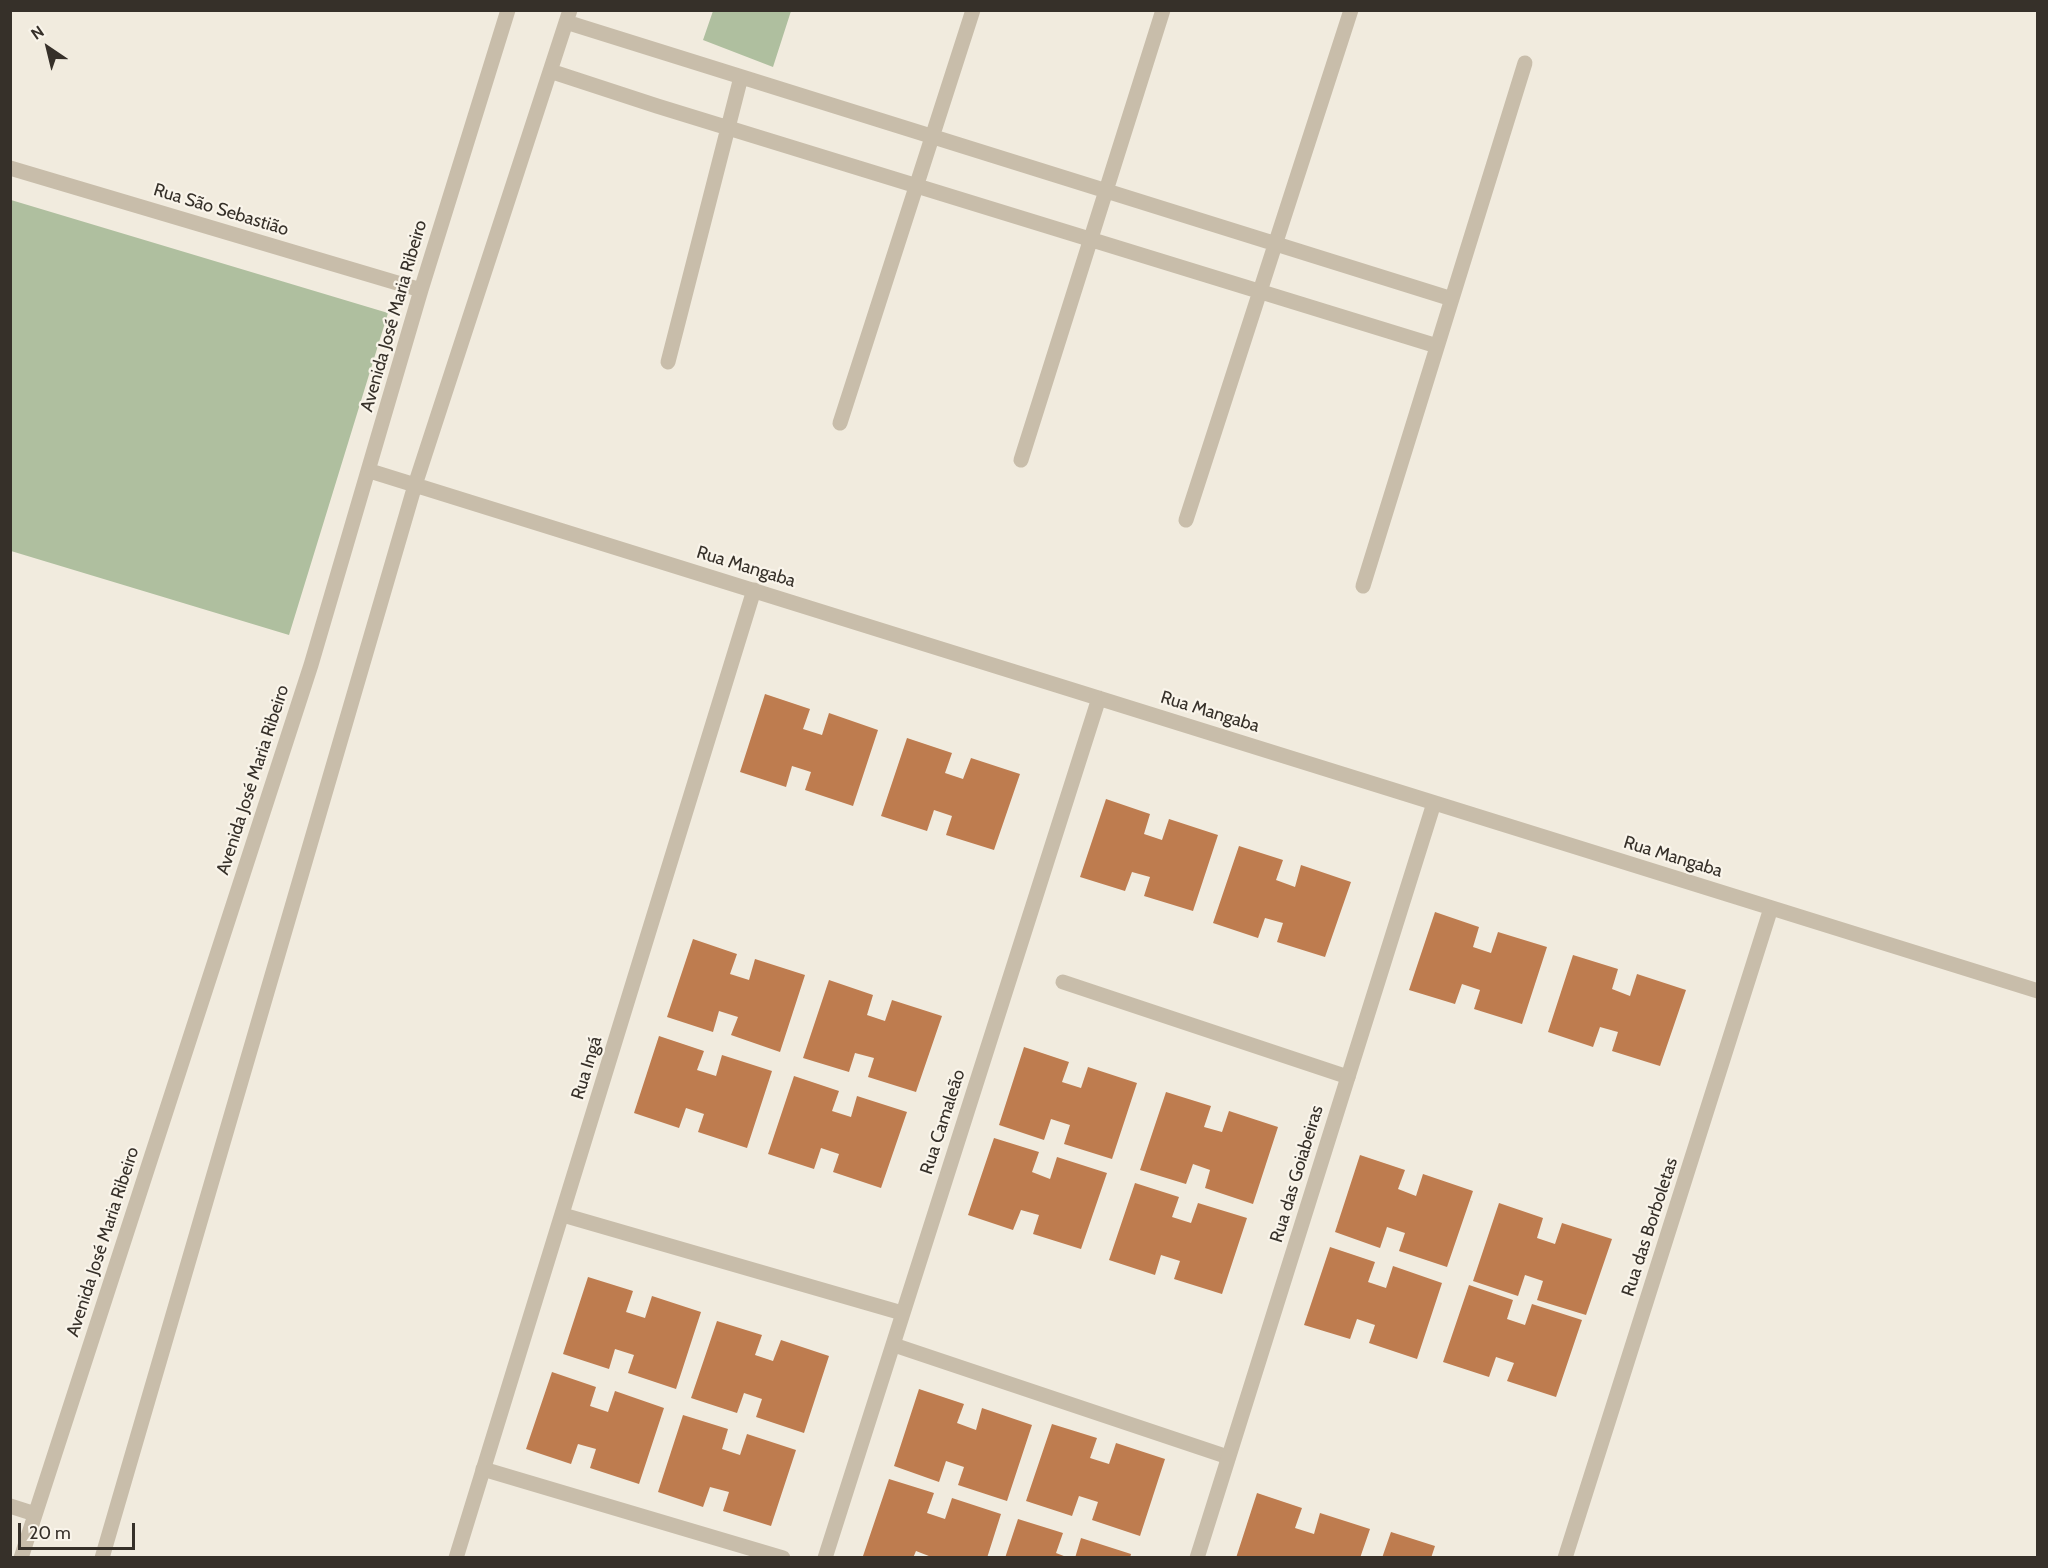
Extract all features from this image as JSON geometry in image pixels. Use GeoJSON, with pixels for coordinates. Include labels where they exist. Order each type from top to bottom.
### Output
{"type":"FeatureCollection","features":[{"type":"Feature","properties":{"kind":"street","name":"Avenida José Maria Ribeiro"},"geometry":{"type":"LineString","coordinates":[[21,1557],[312,665],[421,290],[508,10]]}},
{"type":"Feature","properties":{"kind":"street"},"geometry":{"type":"LineString","coordinates":[[840,423],[973,10]]}},
{"type":"Feature","properties":{"kind":"street"},"geometry":{"type":"LineString","coordinates":[[1021,460],[1163,10]]}},
{"type":"Feature","properties":{"kind":"street"},"geometry":{"type":"LineString","coordinates":[[1186,520],[1351,10]]}},
{"type":"Feature","properties":{"kind":"street"},"geometry":{"type":"LineString","coordinates":[[102,1557],[416,485],[568,16],[741,77],[1452,298]]}},
{"type":"Feature","properties":{"kind":"street"},"geometry":{"type":"LineString","coordinates":[[1363,586],[1525,63]]}},
{"type":"Feature","properties":{"kind":"street"},"geometry":{"type":"LineString","coordinates":[[550,71],[1437,346]]}},
{"type":"Feature","properties":{"kind":"street"},"geometry":{"type":"LineString","coordinates":[[668,362],[741,77]]}},
{"type":"Feature","properties":{"kind":"street","name":"Rua São Sebastião"},"geometry":{"type":"LineString","coordinates":[[10,168],[421,290]]}},
{"type":"Feature","properties":{"kind":"street","name":"Rua Mangaba"},"geometry":{"type":"LineString","coordinates":[[370,471],[2037,991]]}},
{"type":"Feature","properties":{"kind":"street","name":"Rua Ingá"},"geometry":{"type":"LineString","coordinates":[[456,1557],[754,590]]}},
{"type":"Feature","properties":{"kind":"street","name":"Rua Camaleão"},"geometry":{"type":"LineString","coordinates":[[825,1557],[1099,698]]}},
{"type":"Feature","properties":{"kind":"street","name":"Rua das Goiabeiras"},"geometry":{"type":"LineString","coordinates":[[1197,1557],[1434,802]]}},
{"type":"Feature","properties":{"kind":"street","name":"Rua das Borboletas"},"geometry":{"type":"LineString","coordinates":[[1565,1557],[1771,908]]}},
{"type":"Feature","properties":{"kind":"street"},"geometry":{"type":"LineString","coordinates":[[1064,982],[1348,1077]]}},
{"type":"Feature","properties":{"kind":"street"},"geometry":{"type":"LineString","coordinates":[[563,1215],[902,1313]]}},
{"type":"Feature","properties":{"kind":"street"},"geometry":{"type":"LineString","coordinates":[[894,1345],[1228,1457]]}},
{"type":"Feature","properties":{"kind":"street"},"geometry":{"type":"LineString","coordinates":[[483,1469],[783,1557]]}},
{"type":"Feature","properties":{"kind":"street"},"geometry":{"type":"LineString","coordinates":[[10,1506],[35,1514]]}},
{"type":"Feature","properties":{"kind":"green space"},"geometry":{"type":"Polygon","coordinates":[[[713,11],[791,11],[773,67],[703,40],[713,11]]]}},
{"type":"Feature","properties":{"kind":"green space"},"geometry":{"type":"Polygon","coordinates":[[[11,200],[388,313],[289,635],[11,551],[11,200]]]}},
{"type":"Feature","properties":{"kind":"building"},"geometry":{"type":"Polygon","coordinates":[[[765,694],[810,709],[803,729],[822,735],[829,713],[878,730],[853,806],[805,790],[811,772],[792,766],[786,787],[740,772],[765,694]]]}},
{"type":"Feature","properties":{"kind":"building"},"geometry":{"type":"Polygon","coordinates":[[[907,738],[952,753],[945,773],[963,779],[971,758],[1020,774],[994,850],[946,835],[952,816],[934,810],[927,831],[881,816],[907,738]]]}},
{"type":"Feature","properties":{"kind":"building"},"geometry":{"type":"Polygon","coordinates":[[[1106,799],[1150,814],[1144,834],[1162,840],[1169,819],[1218,835],[1193,911],[1144,896],[1150,877],[1132,872],[1125,891],[1080,877],[1106,799]]]}},
{"type":"Feature","properties":{"kind":"building"},"geometry":{"type":"Polygon","coordinates":[[[1239,846],[1283,860],[1276,880],[1295,887],[1301,865],[1351,882],[1325,957],[1277,942],[1283,923],[1265,918],[1258,938],[1213,923],[1239,846]]]}},
{"type":"Feature","properties":{"kind":"building"},"geometry":{"type":"Polygon","coordinates":[[[1435,912],[1479,927],[1473,947],[1491,953],[1498,932],[1547,947],[1522,1024],[1474,1009],[1480,990],[1462,984],[1455,1004],[1409,990],[1435,912]]]}},
{"type":"Feature","properties":{"kind":"building"},"geometry":{"type":"Polygon","coordinates":[[[693,939],[737,954],[730,974],[749,980],[755,959],[805,975],[780,1052],[731,1035],[738,1017],[719,1011],[713,1032],[667,1017],[693,939]]]}},
{"type":"Feature","properties":{"kind":"building"},"geometry":{"type":"Polygon","coordinates":[[[1573,955],[1618,969],[1612,989],[1630,996],[1637,974],[1686,990],[1660,1066],[1612,1051],[1618,1032],[1600,1027],[1593,1047],[1548,1032],[1573,955]]]}},
{"type":"Feature","properties":{"kind":"building"},"geometry":{"type":"Polygon","coordinates":[[[829,980],[873,995],[867,1015],[885,1021],[892,1000],[942,1016],[916,1092],[868,1077],[874,1058],[855,1053],[849,1072],[803,1058],[829,980]]]}},
{"type":"Feature","properties":{"kind":"building"},"geometry":{"type":"Polygon","coordinates":[[[659,1036],[704,1051],[697,1070],[716,1076],[722,1055],[772,1071],[747,1148],[698,1132],[704,1114],[686,1108],[679,1128],[634,1113],[659,1036]]]}},
{"type":"Feature","properties":{"kind":"building"},"geometry":{"type":"Polygon","coordinates":[[[1024,1047],[1069,1062],[1062,1082],[1081,1088],[1088,1067],[1137,1083],[1112,1159],[1064,1144],[1070,1125],[1051,1119],[1044,1140],[999,1125],[1024,1047]]]}},
{"type":"Feature","properties":{"kind":"building"},"geometry":{"type":"Polygon","coordinates":[[[794,1076],[839,1091],[832,1111],[851,1117],[857,1096],[907,1112],[881,1188],[833,1172],[839,1154],[821,1148],[814,1169],[768,1154],[794,1076]]]}},
{"type":"Feature","properties":{"kind":"building"},"geometry":{"type":"Polygon","coordinates":[[[1166,1092],[1211,1106],[1204,1127],[1222,1132],[1229,1111],[1278,1127],[1253,1204],[1205,1188],[1210,1170],[1193,1164],[1186,1184],[1140,1170],[1166,1092]]]}},
{"type":"Feature","properties":{"kind":"building"},"geometry":{"type":"Polygon","coordinates":[[[994,1138],[1039,1152],[1032,1172],[1050,1179],[1057,1157],[1107,1173],[1081,1249],[1033,1234],[1039,1215],[1021,1210],[1013,1230],[968,1215],[994,1138]]]}},
{"type":"Feature","properties":{"kind":"building"},"geometry":{"type":"Polygon","coordinates":[[[1360,1155],[1405,1170],[1398,1189],[1416,1196],[1423,1174],[1473,1191],[1447,1267],[1399,1251],[1405,1233],[1387,1227],[1380,1248],[1335,1232],[1360,1155]]]}},
{"type":"Feature","properties":{"kind":"building"},"geometry":{"type":"Polygon","coordinates":[[[1135,1183],[1179,1197],[1172,1217],[1191,1223],[1198,1203],[1247,1218],[1222,1294],[1174,1279],[1180,1261],[1161,1255],[1155,1275],[1109,1260],[1135,1183]]]}},
{"type":"Feature","properties":{"kind":"building"},"geometry":{"type":"Polygon","coordinates":[[[1499,1203],[1543,1218],[1537,1238],[1555,1244],[1562,1223],[1612,1239],[1586,1315],[1537,1300],[1543,1281],[1525,1275],[1518,1296],[1473,1281],[1499,1203]]]}},
{"type":"Feature","properties":{"kind":"building"},"geometry":{"type":"Polygon","coordinates":[[[1330,1247],[1375,1262],[1368,1282],[1386,1288],[1393,1266],[1442,1283],[1417,1359],[1369,1343],[1375,1325],[1357,1319],[1350,1339],[1304,1325],[1330,1247]]]}},
{"type":"Feature","properties":{"kind":"building"},"geometry":{"type":"Polygon","coordinates":[[[588,1277],[633,1291],[626,1312],[645,1318],[652,1296],[701,1312],[676,1389],[628,1373],[634,1355],[615,1349],[609,1369],[563,1354],[588,1277]]]}},
{"type":"Feature","properties":{"kind":"building"},"geometry":{"type":"Polygon","coordinates":[[[1469,1285],[1513,1300],[1507,1319],[1525,1325],[1532,1304],[1582,1320],[1556,1397],[1507,1381],[1514,1363],[1496,1357],[1489,1377],[1443,1362],[1469,1285]]]}},
{"type":"Feature","properties":{"kind":"building"},"geometry":{"type":"Polygon","coordinates":[[[717,1321],[762,1335],[755,1355],[773,1361],[781,1340],[829,1356],[804,1433],[756,1417],[762,1399],[744,1393],[737,1413],[691,1398],[717,1321]]]}},
{"type":"Feature","properties":{"kind":"building"},"geometry":{"type":"Polygon","coordinates":[[[552,1372],[596,1387],[590,1406],[608,1412],[615,1391],[664,1408],[639,1484],[590,1468],[596,1449],[578,1444],[571,1464],[526,1449],[552,1372]]]}},
{"type":"Feature","properties":{"kind":"building"},"geometry":{"type":"Polygon","coordinates":[[[919,1389],[964,1404],[957,1423],[976,1430],[982,1408],[1032,1425],[1007,1501],[958,1485],[964,1467],[946,1461],[939,1482],[894,1466],[919,1389]]]}},
{"type":"Feature","properties":{"kind":"building"},"geometry":{"type":"Polygon","coordinates":[[[683,1415],[728,1429],[722,1449],[740,1455],[747,1434],[796,1450],[771,1526],[723,1511],[729,1492],[710,1487],[703,1507],[658,1492],[683,1415]]]}},
{"type":"Feature","properties":{"kind":"building"},"geometry":{"type":"Polygon","coordinates":[[[1052,1424],[1097,1438],[1090,1458],[1109,1464],[1116,1443],[1165,1459],[1140,1536],[1092,1520],[1098,1502],[1079,1496],[1072,1516],[1026,1501],[1052,1424]]]}},
{"type":"Feature","properties":{"kind":"building"},"geometry":{"type":"Polygon","coordinates":[[[889,1479],[934,1493],[927,1513],[945,1519],[952,1498],[1001,1514],[987,1558],[934,1558],[916,1551],[913,1558],[863,1556],[889,1479]]]}},
{"type":"Feature","properties":{"kind":"building"},"geometry":{"type":"Polygon","coordinates":[[[1257,1493],[1302,1508],[1295,1528],[1314,1534],[1320,1513],[1370,1529],[1360,1558],[1236,1558],[1257,1493]]]}},
{"type":"Feature","properties":{"kind":"building"},"geometry":{"type":"Polygon","coordinates":[[[1018,1519],[1063,1533],[1056,1553],[1069,1558],[1005,1558],[1018,1519]]]}},
{"type":"Feature","properties":{"kind":"building"},"geometry":{"type":"Polygon","coordinates":[[[1391,1532],[1435,1546],[1431,1558],[1382,1558],[1391,1532]]]}},
{"type":"Feature","properties":{"kind":"building"},"geometry":{"type":"Polygon","coordinates":[[[1081,1538],[1131,1554],[1130,1558],[1075,1558],[1081,1538]]]}}]}
